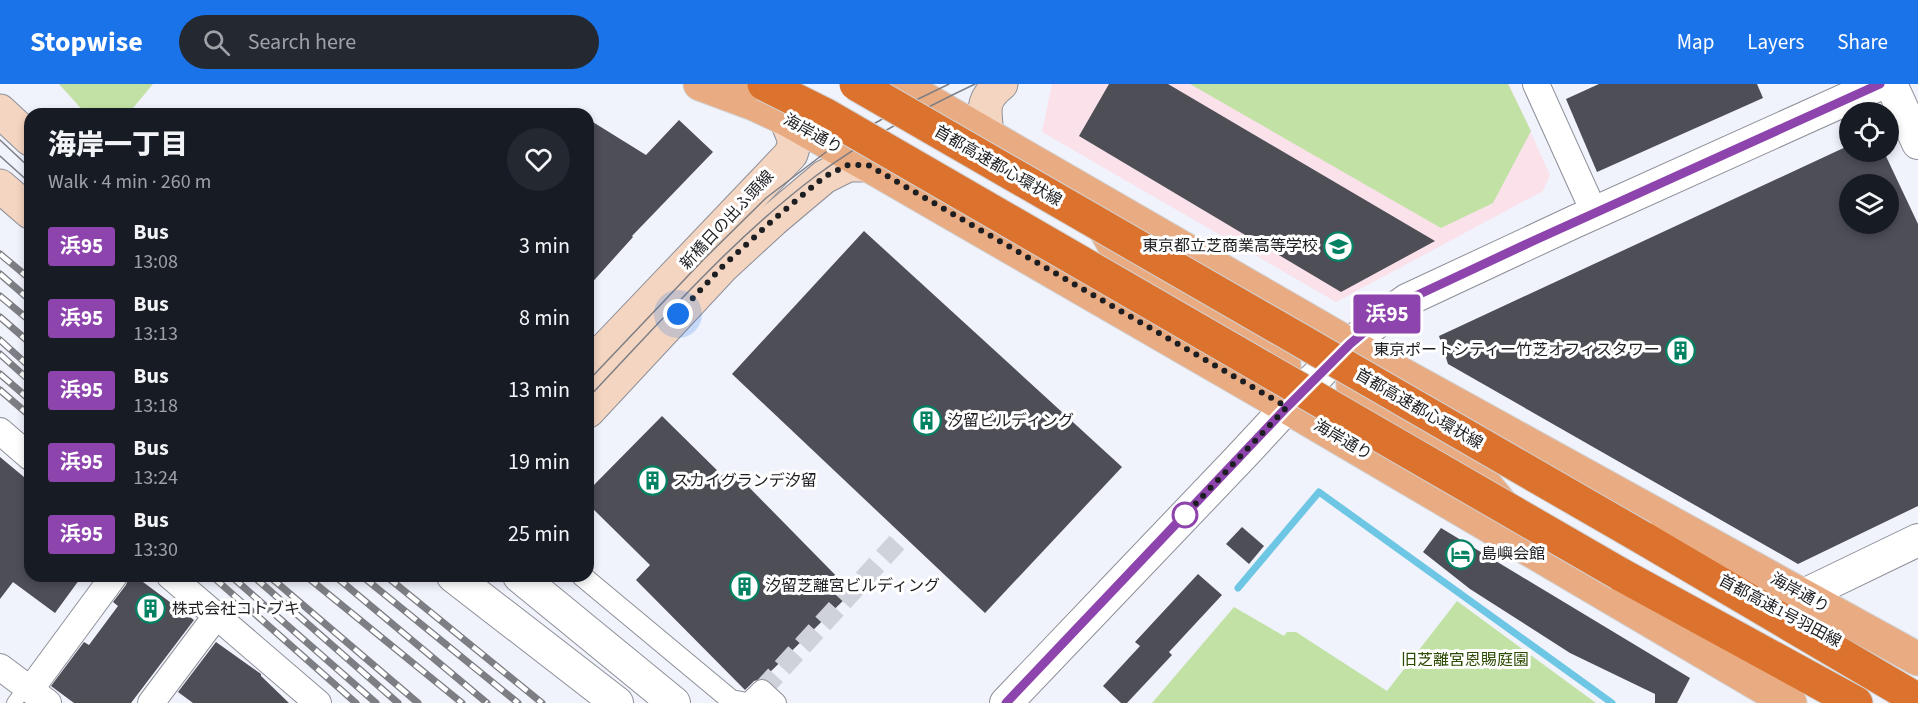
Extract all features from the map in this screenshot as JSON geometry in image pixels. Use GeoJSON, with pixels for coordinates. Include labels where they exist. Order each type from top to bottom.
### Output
{"type":"FeatureCollection","features":[{"type":"Feature","properties":{"kind":"highway"},"geometry":{"type":"LineString","coordinates":[[764,84],[826,115],[1620,574],[1856,703]]}},
{"type":"Feature","properties":{"kind":"highway","name":"首都高速都心環状線"},"geometry":{"type":"LineString","coordinates":[[856,84],[1643,538],[1918,700]]}},
{"type":"Feature","properties":{"kind":"highway","name":"首都高速1号羽田線"},"geometry":{"type":"LineString","coordinates":[[1643,538],[1918,685]]}},
{"type":"Feature","properties":{"kind":"highway"},"geometry":{"type":"LineString","coordinates":[[1620,574],[1825,703]]}},
{"type":"Feature","properties":{"kind":"main road","name":"海岸通り"},"geometry":{"type":"LineString","coordinates":[[700,84],[786,118],[1287,407],[1790,703]]}},
{"type":"Feature","properties":{"kind":"main road","name":"海岸通り"},"geometry":{"type":"LineString","coordinates":[[899,84],[1350,344],[1918,659]]}},
{"type":"Feature","properties":{"kind":"main road"},"geometry":{"type":"LineString","coordinates":[[987,135],[984,104],[1001,84]]}},
{"type":"Feature","properties":{"kind":"main road"},"geometry":{"type":"LineString","coordinates":[[0,111],[24,133]]}},
{"type":"Feature","properties":{"kind":"main road","name":"新橋日の出ふ頭線"},"geometry":{"type":"LineString","coordinates":[[594,361],[790,154],[795,141],[786,118]]}},
{"type":"Feature","properties":{"kind":"main road","name":"新橋日の出ふ頭線"},"geometry":{"type":"LineString","coordinates":[[594,405],[723,266],[773,220],[824,177],[848,165],[868,165]]}},
{"type":"Feature","properties":{"kind":"main road"},"geometry":{"type":"LineString","coordinates":[[0,186],[24,207]]}},
{"type":"Feature","properties":{"kind":"main road"},"geometry":{"type":"LineString","coordinates":[[1082,189],[1123,261],[1283,351],[1287,407]]}},
{"type":"Feature","properties":{"kind":"main road"},"geometry":{"type":"LineString","coordinates":[[1350,344],[1354,399],[1470,466],[1544,558]]}},
{"type":"Feature","properties":{"kind":"street"},"geometry":{"type":"LineString","coordinates":[[1536,84],[1594,212]]}},
{"type":"Feature","properties":{"kind":"street"},"geometry":{"type":"LineString","coordinates":[[1006,703],[1287,407],[1350,344],[1382,317],[1407,300],[1594,212],[1880,84]]}},
{"type":"Feature","properties":{"kind":"street"},"geometry":{"type":"LineString","coordinates":[[1891,84],[1918,143]]}},
{"type":"Feature","properties":{"kind":"street"},"geometry":{"type":"LineString","coordinates":[[0,431],[24,452]]}},
{"type":"Feature","properties":{"kind":"street"},"geometry":{"type":"LineString","coordinates":[[1804,595],[1918,540]]}},
{"type":"Feature","properties":{"kind":"street"},"geometry":{"type":"LineString","coordinates":[[0,667],[30,696],[110,582]]}},
{"type":"Feature","properties":{"kind":"street"},"geometry":{"type":"LineString","coordinates":[[177,582],[311,701]]}},
{"type":"Feature","properties":{"kind":"street"},"geometry":{"type":"LineString","coordinates":[[461,582],[617,703]]}},
{"type":"Feature","properties":{"kind":"street"},"geometry":{"type":"LineString","coordinates":[[526,582],[674,703]]}},
{"type":"Feature","properties":{"kind":"street"},"geometry":{"type":"LineString","coordinates":[[589,582],[730,700],[748,703],[762,690],[776,703]]}},
{"type":"Feature","properties":{"kind":"street"},"geometry":{"type":"LineString","coordinates":[[151,703],[217,615]]}},
{"type":"Feature","properties":{"kind":"shaded area","name":"東京都立芝商業高等学校"},"geometry":{"type":"Polygon","coordinates":[[[1052,84],[1509,84],[1550,175],[1543,191],[1336,302],[1042,132],[1052,84]]]}},
{"type":"Feature","properties":{"kind":"green space"},"geometry":{"type":"Polygon","coordinates":[[[59,84],[153,84],[133,108],[81,108],[59,84]]]}},
{"type":"Feature","properties":{"kind":"green space"},"geometry":{"type":"Polygon","coordinates":[[[1190,84],[1508,84],[1531,131],[1493,203],[1441,228],[1190,84]]]}},
{"type":"Feature","properties":{"kind":"green space","name":"旧芝離宮恩賜庭園"},"geometry":{"type":"Polygon","coordinates":[[[1457,601],[1596,703],[1152,703],[1234,607],[1284,636],[1287,632],[1296,632],[1387,691],[1457,601]]]}},
{"type":"Feature","properties":{"kind":"building"},"geometry":{"type":"Polygon","coordinates":[[[1109,84],[1168,84],[1435,241],[1341,292],[1079,136],[1109,84]]]}},
{"type":"Feature","properties":{"kind":"building"},"geometry":{"type":"Polygon","coordinates":[[[1599,84],[1757,84],[1763,98],[1597,172],[1566,99],[1599,84]]]}},
{"type":"Feature","properties":{"kind":"building"},"geometry":{"type":"Polygon","coordinates":[[[679,120],[713,152],[594,280],[594,123],[646,155],[679,120]]]}},
{"type":"Feature","properties":{"kind":"building","name":"東京ポートシティー竹芝オフィスタワー"},"geometry":{"type":"Polygon","coordinates":[[[1839,150],[1839,162],[1889,162],[1894,174],[1839,174],[1839,234],[1899,234],[1899,184],[1918,224],[1918,506],[1798,564],[1448,364],[1439,336],[1839,150]]]}},
{"type":"Feature","properties":{"kind":"building","name":"汐留ビルディング"},"geometry":{"type":"Polygon","coordinates":[[[864,231],[1122,467],[985,613],[732,374],[864,231]]]}},
{"type":"Feature","properties":{"kind":"building","name":"汐留芝離宮ビルディング"},"geometry":{"type":"Polygon","coordinates":[[[662,416],[732,485],[739,477],[852,592],[764,678],[754,681],[745,690],[636,580],[650,565],[594,510],[594,485],[662,416]]]}},
{"type":"Feature","properties":{"kind":"building"},"geometry":{"type":"Polygon","coordinates":[[[0,457],[24,477],[24,582],[78,582],[55,613],[13,582],[0,599],[0,457]]]}},
{"type":"Feature","properties":{"kind":"building"},"geometry":{"type":"Polygon","coordinates":[[[1242,527],[1264,546],[1249,564],[1226,544],[1242,527]]]}},
{"type":"Feature","properties":{"kind":"building"},"geometry":{"type":"Polygon","coordinates":[[[1441,528],[1690,678],[1677,703],[1655,703],[1655,694],[1570,653],[1470,589],[1423,552],[1441,528]]]}},
{"type":"Feature","properties":{"kind":"building"},"geometry":{"type":"Polygon","coordinates":[[[1198,574],[1222,595],[1169,652],[1172,655],[1127,703],[1121,703],[1103,686],[1140,646],[1135,642],[1198,574]]]}},
{"type":"Feature","properties":{"kind":"building"},"geometry":{"type":"Polygon","coordinates":[[[127,582],[143,582],[194,620],[131,703],[74,703],[51,686],[84,642],[89,645],[118,606],[113,602],[127,582]]]}},
{"type":"Feature","properties":{"kind":"building"},"geometry":{"type":"Polygon","coordinates":[[[216,642],[261,674],[289,703],[193,703],[178,692],[216,642]]]}},
{"type":"Feature","properties":{"kind":"waterway"},"geometry":{"type":"LineString","coordinates":[[1238,588],[1319,492],[1612,703]]}},
{"type":"Feature","properties":{"kind":"tunnel"},"geometry":{"type":"LineString","coordinates":[[762,690],[901,538]]}},
{"type":"Feature","properties":{"kind":"tram line"},"geometry":{"type":"LineString","coordinates":[[594,375],[704,259],[766,198],[830,149],[912,102],[949,84]]}},
{"type":"Feature","properties":{"kind":"tram line"},"geometry":{"type":"LineString","coordinates":[[594,392],[726,253],[786,200],[817,175],[874,137],[975,84]]}},
{"type":"Feature","properties":{"kind":"tram line"},"geometry":{"type":"LineString","coordinates":[[0,140],[24,162]]}},
{"type":"Feature","properties":{"kind":"tram line"},"geometry":{"type":"LineString","coordinates":[[0,156],[24,178]]}},
{"type":"Feature","properties":{"kind":"railway"},"geometry":{"type":"LineString","coordinates":[[0,254],[24,274]]}},
{"type":"Feature","properties":{"kind":"railway"},"geometry":{"type":"LineString","coordinates":[[0,274],[24,295]]}},
{"type":"Feature","properties":{"kind":"railway"},"geometry":{"type":"LineString","coordinates":[[0,296],[24,316]]}},
{"type":"Feature","properties":{"kind":"railway"},"geometry":{"type":"LineString","coordinates":[[0,317],[24,338]]}},
{"type":"Feature","properties":{"kind":"railway"},"geometry":{"type":"LineString","coordinates":[[0,340],[24,362]]}},
{"type":"Feature","properties":{"kind":"railway"},"geometry":{"type":"LineString","coordinates":[[0,354],[24,376]]}},
{"type":"Feature","properties":{"kind":"railway"},"geometry":{"type":"LineString","coordinates":[[0,374],[24,395]]}},
{"type":"Feature","properties":{"kind":"railway"},"geometry":{"type":"LineString","coordinates":[[0,390],[24,411]]}},
{"type":"Feature","properties":{"kind":"railway"},"geometry":{"type":"LineString","coordinates":[[219,582],[356,703]]}},
{"type":"Feature","properties":{"kind":"railway"},"geometry":{"type":"LineString","coordinates":[[238,582],[376,703]]}},
{"type":"Feature","properties":{"kind":"railway"},"geometry":{"type":"LineString","coordinates":[[260,582],[398,703]]}},
{"type":"Feature","properties":{"kind":"railway"},"geometry":{"type":"LineString","coordinates":[[276,582],[418,703]]}},
{"type":"Feature","properties":{"kind":"railway"},"geometry":{"type":"LineString","coordinates":[[313,582],[462,703]]}},
{"type":"Feature","properties":{"kind":"railway"},"geometry":{"type":"LineString","coordinates":[[342,582],[487,703]]}},
{"type":"Feature","properties":{"kind":"railway"},"geometry":{"type":"LineString","coordinates":[[369,582],[518,703]]}},
{"type":"Feature","properties":{"kind":"railway"},"geometry":{"type":"LineString","coordinates":[[393,582],[542,703]]}},
{"type":"Feature","properties":{"kind":"bus line","name":"浜95"},"geometry":{"type":"LineString","coordinates":[[1006,703],[1287,407],[1350,344],[1382,317],[1407,300],[1594,212],[1880,84]]}},
{"type":"Feature","properties":{"kind":"place","name":"東京都立芝商業高等学校"},"geometry":{"type":"Point","coordinates":[1339,246]}},
{"type":"Feature","properties":{"kind":"place","name":"東京ポートシティー竹芝オフィスタワー"},"geometry":{"type":"Point","coordinates":[1681,350]}},
{"type":"Feature","properties":{"kind":"place","name":"汐留ビルディング"},"geometry":{"type":"Point","coordinates":[926,421]}},
{"type":"Feature","properties":{"kind":"place","name":"スカイグランデ汐留"},"geometry":{"type":"Point","coordinates":[652,481]}},
{"type":"Feature","properties":{"kind":"place","name":"島嶼会館"},"geometry":{"type":"Point","coordinates":[1460,554]}},
{"type":"Feature","properties":{"kind":"place","name":"汐留芝離宮ビルディング"},"geometry":{"type":"Point","coordinates":[744,586]}},
{"type":"Feature","properties":{"kind":"place","name":"株式会社コトブキ"},"geometry":{"type":"Point","coordinates":[151,609]}},
{"type":"Feature","properties":{"kind":"route"},"geometry":{"type":"LineString","coordinates":[[678,314],[723,266],[824,177],[848,165],[868,165],[1287,407],[1183,517],[1185,515]]}}]}
